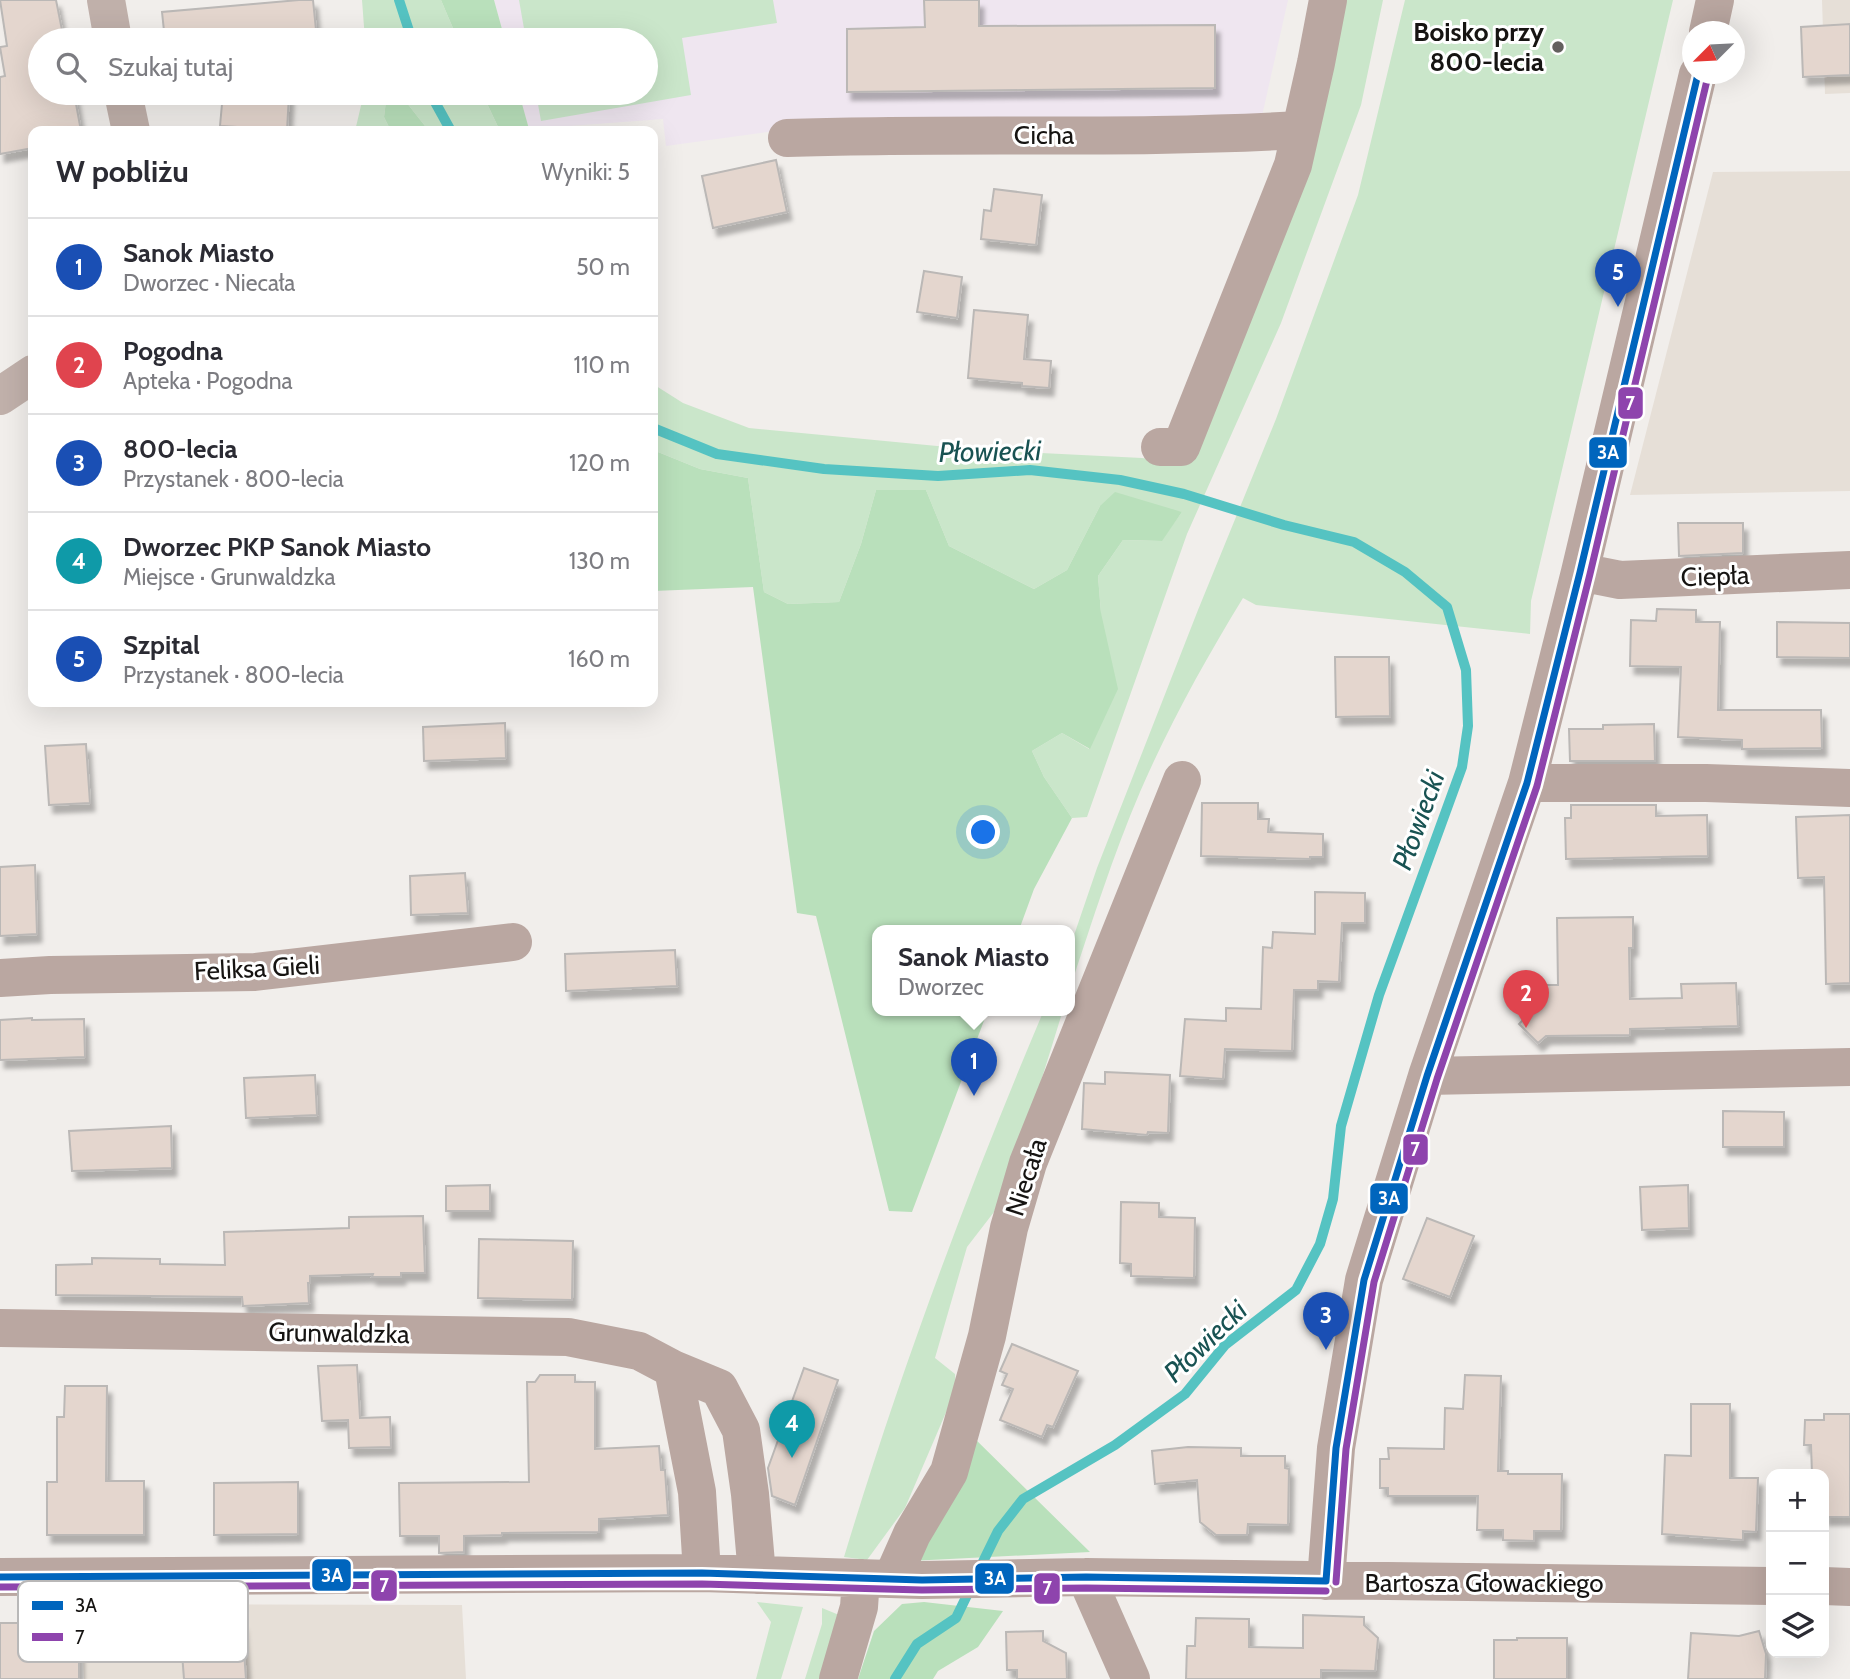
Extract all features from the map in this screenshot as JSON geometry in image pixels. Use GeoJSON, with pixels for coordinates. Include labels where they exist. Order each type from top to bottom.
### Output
{"type":"FeatureCollection","features":[{"type":"Feature","properties":{"kind":"street"},"geometry":{"type":"LineString","coordinates":[[106,0],[111,28]]}},
{"type":"Feature","properties":{"kind":"street"},"geometry":{"type":"LineString","coordinates":[[1160,447],[1181,447],[1293,165],[1328,0]]}},
{"type":"Feature","properties":{"kind":"street"},"geometry":{"type":"LineString","coordinates":[[1710,21],[1715,0]]}},
{"type":"Feature","properties":{"kind":"street"},"geometry":{"type":"LineString","coordinates":[[1326,1581],[1336,1448],[1364,1280],[1427,1076],[1527,783],[1696,84]]}},
{"type":"Feature","properties":{"kind":"street"},"geometry":{"type":"LineString","coordinates":[[126,105],[130,126]]}},
{"type":"Feature","properties":{"kind":"street","name":"Cicha"},"geometry":{"type":"LineString","coordinates":[[787,138],[942,134],[1202,135],[1300,130]]}},
{"type":"Feature","properties":{"kind":"street"},"geometry":{"type":"LineString","coordinates":[[0,396],[28,377]]}},
{"type":"Feature","properties":{"kind":"street","name":"Ciepła"},"geometry":{"type":"LineString","coordinates":[[1580,572],[1620,580],[1850,570]]}},
{"type":"Feature","properties":{"kind":"street","name":"Niecała"},"geometry":{"type":"LineString","coordinates":[[838,1679],[859,1607],[892,1579],[912,1534],[950,1472],[987,1336],[1009,1228],[1028,1163],[1182,779]]}},
{"type":"Feature","properties":{"kind":"street"},"geometry":{"type":"LineString","coordinates":[[1527,783],[1706,783],[1850,788]]}},
{"type":"Feature","properties":{"kind":"street","name":"Feliksa Gieli"},"geometry":{"type":"LineString","coordinates":[[0,978],[256,972],[513,942]]}},
{"type":"Feature","properties":{"kind":"street"},"geometry":{"type":"LineString","coordinates":[[1427,1076],[1850,1067]]}},
{"type":"Feature","properties":{"kind":"street","name":"Grunwaldzka"},"geometry":{"type":"LineString","coordinates":[[0,1328],[568,1337],[639,1351],[719,1388],[741,1430],[757,1575]]}},
{"type":"Feature","properties":{"kind":"street"},"geometry":{"type":"LineString","coordinates":[[673,1369],[697,1492],[702,1573]]}},
{"type":"Feature","properties":{"kind":"street","name":"Bartosza Głowackiego"},"geometry":{"type":"LineString","coordinates":[[0,1577],[702,1573],[892,1579],[1086,1577],[1766,1586]]}},
{"type":"Feature","properties":{"kind":"street"},"geometry":{"type":"LineString","coordinates":[[1086,1577],[1130,1679]]}},
{"type":"Feature","properties":{"kind":"street"},"geometry":{"type":"LineString","coordinates":[[1829,1586],[1850,1587]]}},
{"type":"Feature","properties":{"kind":"shaded area"},"geometry":{"type":"Polygon","coordinates":[[[494,0],[1288,0],[1262,116],[839,122],[666,146],[663,119],[569,126],[528,126],[522,105],[658,105],[658,28],[502,28],[494,0]]]}},
{"type":"Feature","properties":{"kind":"shaded area"},"geometry":{"type":"Polygon","coordinates":[[[1822,0],[1850,0],[1850,93],[1825,94],[1822,0]]]}},
{"type":"Feature","properties":{"kind":"shaded area"},"geometry":{"type":"Polygon","coordinates":[[[1850,171],[1850,491],[1630,495],[1713,172],[1850,171]]]}},
{"type":"Feature","properties":{"kind":"shaded area"},"geometry":{"type":"Polygon","coordinates":[[[248,1604],[462,1605],[466,1679],[84,1679],[83,1662],[248,1662],[248,1604]]]}},
{"type":"Feature","properties":{"kind":"green space"},"geometry":{"type":"Polygon","coordinates":[[[362,0],[441,0],[453,28],[364,28],[362,0]]]}},
{"type":"Feature","properties":{"kind":"green space"},"geometry":{"type":"Polygon","coordinates":[[[441,0],[494,0],[502,28],[453,28],[441,0]]]}},
{"type":"Feature","properties":{"kind":"green space"},"geometry":{"type":"Polygon","coordinates":[[[519,0],[773,0],[777,23],[682,38],[691,95],[658,101],[658,28],[524,28],[519,0]]]}},
{"type":"Feature","properties":{"kind":"green space"},"geometry":{"type":"Polygon","coordinates":[[[1340,0],[1383,0],[1361,105],[1281,323],[1187,534],[1087,817],[1072,818],[1044,777],[1032,751],[1062,733],[1089,749],[1101,613],[1098,576],[1123,540],[1161,541],[1182,512],[1100,506],[1067,570],[1034,589],[949,546],[926,490],[876,490],[861,544],[839,602],[788,604],[764,592],[748,478],[700,469],[658,452],[658,387],[683,403],[749,428],[979,450],[1142,458],[1187,465],[1287,220],[1340,0]]]}},
{"type":"Feature","properties":{"kind":"green space"},"geometry":{"type":"Polygon","coordinates":[[[1405,0],[1673,0],[1531,601],[1530,634],[1256,605],[1243,598],[1188,693],[1140,792],[1075,973],[1075,932],[1097,868],[1276,419],[1358,195],[1405,0]]]}},
{"type":"Feature","properties":{"kind":"green space"},"geometry":{"type":"Polygon","coordinates":[[[361,105],[386,105],[384,117],[388,126],[356,126],[361,105]]]}},
{"type":"Feature","properties":{"kind":"green space"},"geometry":{"type":"Polygon","coordinates":[[[386,105],[408,105],[425,126],[388,126],[384,117],[386,105]]]}},
{"type":"Feature","properties":{"kind":"green space"},"geometry":{"type":"Polygon","coordinates":[[[408,105],[488,105],[498,126],[425,126],[408,105]]]}},
{"type":"Feature","properties":{"kind":"green space"},"geometry":{"type":"Polygon","coordinates":[[[488,105],[522,105],[528,126],[498,126],[488,105]]]}},
{"type":"Feature","properties":{"kind":"green space"},"geometry":{"type":"Polygon","coordinates":[[[538,105],[633,105],[541,121],[538,105]]]}},
{"type":"Feature","properties":{"kind":"green space"},"geometry":{"type":"Polygon","coordinates":[[[658,452],[700,469],[748,478],[764,592],[788,604],[839,602],[861,544],[876,490],[926,490],[949,546],[1034,589],[1067,570],[1100,506],[1115,492],[1182,512],[1162,541],[1123,540],[1098,576],[1101,613],[1118,689],[1090,749],[1062,733],[1032,751],[1044,777],[1072,818],[1034,889],[1021,925],[872,925],[872,1016],[986,1016],[912,1212],[889,1211],[816,916],[797,913],[753,587],[658,591],[658,452]]]}},
{"type":"Feature","properties":{"kind":"green space"},"geometry":{"type":"Polygon","coordinates":[[[1042,1016],[1061,1016],[1020,1149],[994,1212],[967,1247],[935,1358],[955,1374],[956,1389],[905,1508],[867,1560],[844,1557],[936,1281],[1042,1016]]]}},
{"type":"Feature","properties":{"kind":"green space"},"geometry":{"type":"Polygon","coordinates":[[[970,1434],[1090,1552],[910,1561],[970,1434]]]}},
{"type":"Feature","properties":{"kind":"green space"},"geometry":{"type":"Polygon","coordinates":[[[757,1602],[803,1607],[781,1679],[756,1679],[771,1622],[757,1602]]]}},
{"type":"Feature","properties":{"kind":"green space"},"geometry":{"type":"Polygon","coordinates":[[[924,1602],[1003,1611],[978,1647],[938,1671],[933,1679],[858,1679],[874,1631],[902,1604],[924,1602]]]}},
{"type":"Feature","properties":{"kind":"green space"},"geometry":{"type":"Polygon","coordinates":[[[822,1608],[844,1617],[824,1679],[805,1679],[822,1624],[822,1608]]]}},
{"type":"Feature","properties":{"kind":"building"},"geometry":{"type":"Polygon","coordinates":[[[0,0],[56,0],[62,28],[28,28],[28,105],[76,105],[80,126],[28,126],[28,149],[0,154],[0,77],[5,76],[0,47],[7,46],[0,0]]]}},
{"type":"Feature","properties":{"kind":"building"},"geometry":{"type":"Polygon","coordinates":[[[313,0],[316,28],[164,28],[162,12],[313,0]]]}},
{"type":"Feature","properties":{"kind":"building"},"geometry":{"type":"Polygon","coordinates":[[[924,0],[979,0],[979,26],[1215,25],[1215,88],[847,92],[847,29],[925,27],[924,0]]]}},
{"type":"Feature","properties":{"kind":"building"},"geometry":{"type":"Polygon","coordinates":[[[1850,24],[1850,75],[1803,77],[1801,27],[1850,24]]]}},
{"type":"Feature","properties":{"kind":"building"},"geometry":{"type":"Polygon","coordinates":[[[222,105],[288,105],[287,126],[220,126],[222,105]]]}},
{"type":"Feature","properties":{"kind":"building"},"geometry":{"type":"Polygon","coordinates":[[[776,160],[787,212],[713,228],[702,176],[776,160]]]}},
{"type":"Feature","properties":{"kind":"building"},"geometry":{"type":"Polygon","coordinates":[[[994,189],[1042,195],[1036,245],[981,239],[984,210],[991,211],[994,189]]]}},
{"type":"Feature","properties":{"kind":"building"},"geometry":{"type":"Polygon","coordinates":[[[924,271],[962,277],[957,318],[917,312],[924,271]]]}},
{"type":"Feature","properties":{"kind":"building"},"geometry":{"type":"Polygon","coordinates":[[[974,310],[1028,315],[1024,359],[1051,361],[1049,388],[968,378],[974,310]]]}},
{"type":"Feature","properties":{"kind":"building"},"geometry":{"type":"Polygon","coordinates":[[[1678,523],[1743,523],[1743,553],[1679,556],[1678,523]]]}},
{"type":"Feature","properties":{"kind":"building"},"geometry":{"type":"Polygon","coordinates":[[[1657,609],[1696,610],[1696,622],[1720,622],[1718,710],[1821,710],[1822,748],[1742,749],[1742,740],[1678,737],[1681,667],[1630,666],[1631,620],[1656,621],[1657,609]]]}},
{"type":"Feature","properties":{"kind":"building"},"geometry":{"type":"Polygon","coordinates":[[[1777,622],[1850,623],[1850,658],[1777,657],[1777,622]]]}},
{"type":"Feature","properties":{"kind":"building"},"geometry":{"type":"Polygon","coordinates":[[[1335,657],[1389,657],[1390,716],[1336,717],[1335,657]]]}},
{"type":"Feature","properties":{"kind":"building"},"geometry":{"type":"Polygon","coordinates":[[[505,723],[506,758],[424,761],[423,727],[505,723]]]}},
{"type":"Feature","properties":{"kind":"building"},"geometry":{"type":"Polygon","coordinates":[[[1654,724],[1655,761],[1570,761],[1569,729],[1654,724]]]}},
{"type":"Feature","properties":{"kind":"building"},"geometry":{"type":"Polygon","coordinates":[[[86,744],[90,803],[49,805],[45,746],[86,744]]]}},
{"type":"Feature","properties":{"kind":"building"},"geometry":{"type":"Polygon","coordinates":[[[1202,803],[1258,803],[1258,819],[1269,819],[1268,832],[1323,834],[1323,857],[1310,859],[1201,856],[1202,803]]]}},
{"type":"Feature","properties":{"kind":"building"},"geometry":{"type":"Polygon","coordinates":[[[1571,805],[1656,805],[1656,816],[1707,815],[1708,856],[1566,859],[1565,818],[1571,818],[1571,805]]]}},
{"type":"Feature","properties":{"kind":"building"},"geometry":{"type":"Polygon","coordinates":[[[1850,815],[1850,983],[1826,984],[1824,877],[1798,878],[1796,817],[1850,815]]]}},
{"type":"Feature","properties":{"kind":"building"},"geometry":{"type":"Polygon","coordinates":[[[35,865],[37,934],[0,936],[0,867],[35,865]]]}},
{"type":"Feature","properties":{"kind":"building"},"geometry":{"type":"Polygon","coordinates":[[[465,873],[468,913],[411,915],[410,876],[465,873]]]}},
{"type":"Feature","properties":{"kind":"building"},"geometry":{"type":"Polygon","coordinates":[[[1315,892],[1365,893],[1365,923],[1342,923],[1339,982],[1318,981],[1318,990],[1294,990],[1292,1051],[1225,1049],[1223,1079],[1180,1076],[1185,1019],[1226,1021],[1226,1008],[1261,1009],[1263,947],[1272,948],[1273,932],[1315,934],[1315,892]]]}},
{"type":"Feature","properties":{"kind":"building"},"geometry":{"type":"Polygon","coordinates":[[[1633,917],[1633,948],[1629,948],[1630,999],[1682,998],[1681,984],[1736,983],[1738,1026],[1630,1029],[1630,1035],[1546,1036],[1538,1043],[1519,1024],[1526,1017],[1525,985],[1558,985],[1557,918],[1633,917]]]}},
{"type":"Feature","properties":{"kind":"building"},"geometry":{"type":"Polygon","coordinates":[[[675,950],[677,986],[566,991],[565,954],[675,950]]]}},
{"type":"Feature","properties":{"kind":"building"},"geometry":{"type":"Polygon","coordinates":[[[84,1019],[85,1057],[0,1060],[0,1020],[84,1019]]]}},
{"type":"Feature","properties":{"kind":"building"},"geometry":{"type":"Polygon","coordinates":[[[1105,1072],[1170,1075],[1168,1133],[1148,1132],[1147,1135],[1082,1129],[1084,1083],[1105,1084],[1105,1072]]]}},
{"type":"Feature","properties":{"kind":"building"},"geometry":{"type":"Polygon","coordinates":[[[315,1075],[317,1115],[246,1118],[244,1078],[315,1075]]]}},
{"type":"Feature","properties":{"kind":"building"},"geometry":{"type":"Polygon","coordinates":[[[1723,1111],[1784,1112],[1784,1147],[1723,1147],[1723,1111]]]}},
{"type":"Feature","properties":{"kind":"building"},"geometry":{"type":"Polygon","coordinates":[[[171,1126],[172,1168],[72,1171],[69,1131],[171,1126]]]}},
{"type":"Feature","properties":{"kind":"building"},"geometry":{"type":"Polygon","coordinates":[[[490,1185],[490,1211],[446,1211],[446,1186],[490,1185]]]}},
{"type":"Feature","properties":{"kind":"building"},"geometry":{"type":"Polygon","coordinates":[[[1688,1185],[1689,1228],[1642,1230],[1640,1187],[1688,1185]]]}},
{"type":"Feature","properties":{"kind":"building"},"geometry":{"type":"Polygon","coordinates":[[[1121,1202],[1159,1203],[1159,1217],[1195,1218],[1194,1278],[1131,1276],[1131,1264],[1120,1263],[1121,1202]]]}},
{"type":"Feature","properties":{"kind":"building"},"geometry":{"type":"Polygon","coordinates":[[[423,1216],[425,1273],[401,1273],[401,1277],[372,1277],[373,1274],[310,1276],[309,1303],[243,1306],[242,1297],[56,1295],[56,1265],[92,1264],[92,1258],[160,1259],[160,1264],[225,1265],[224,1232],[349,1228],[349,1217],[423,1216]]]}},
{"type":"Feature","properties":{"kind":"building"},"geometry":{"type":"Polygon","coordinates":[[[1427,1218],[1474,1236],[1450,1297],[1403,1279],[1427,1218]]]}},
{"type":"Feature","properties":{"kind":"building"},"geometry":{"type":"Polygon","coordinates":[[[479,1239],[573,1241],[572,1300],[478,1298],[479,1239]]]}},
{"type":"Feature","properties":{"kind":"building"},"geometry":{"type":"Polygon","coordinates":[[[1012,1344],[1078,1371],[1053,1427],[1047,1425],[1042,1437],[1000,1420],[1013,1389],[1002,1385],[1007,1374],[1000,1371],[1012,1344]]]}},
{"type":"Feature","properties":{"kind":"building"},"geometry":{"type":"Polygon","coordinates":[[[357,1365],[360,1418],[390,1417],[391,1447],[349,1448],[348,1420],[322,1421],[318,1366],[357,1365]]]}},
{"type":"Feature","properties":{"kind":"building"},"geometry":{"type":"Polygon","coordinates":[[[804,1368],[838,1380],[795,1505],[772,1496],[768,1468],[804,1368]]]}},
{"type":"Feature","properties":{"kind":"building"},"geometry":{"type":"Polygon","coordinates":[[[540,1375],[575,1375],[575,1382],[595,1382],[595,1449],[659,1446],[661,1470],[665,1470],[668,1515],[599,1519],[599,1532],[464,1536],[464,1552],[439,1553],[439,1536],[400,1536],[399,1483],[529,1482],[527,1382],[535,1382],[540,1375]]]}},
{"type":"Feature","properties":{"kind":"building"},"geometry":{"type":"Polygon","coordinates":[[[1465,1375],[1501,1376],[1498,1471],[1508,1471],[1508,1474],[1562,1474],[1561,1531],[1534,1531],[1534,1541],[1503,1540],[1503,1530],[1477,1530],[1478,1496],[1388,1496],[1388,1488],[1380,1488],[1380,1459],[1389,1459],[1388,1448],[1444,1449],[1445,1408],[1463,1409],[1465,1375]]]}},
{"type":"Feature","properties":{"kind":"building"},"geometry":{"type":"Polygon","coordinates":[[[65,1386],[107,1386],[106,1481],[144,1481],[144,1535],[47,1535],[47,1482],[57,1482],[57,1417],[64,1417],[65,1386]]]}},
{"type":"Feature","properties":{"kind":"building"},"geometry":{"type":"Polygon","coordinates":[[[1691,1404],[1730,1404],[1730,1478],[1758,1478],[1756,1532],[1743,1531],[1743,1540],[1662,1534],[1665,1455],[1691,1456],[1691,1404]]]}},
{"type":"Feature","properties":{"kind":"building"},"geometry":{"type":"Polygon","coordinates":[[[1824,1414],[1850,1414],[1850,1517],[1829,1517],[1829,1469],[1812,1469],[1811,1445],[1804,1445],[1805,1420],[1824,1420],[1824,1414]]]}},
{"type":"Feature","properties":{"kind":"building"},"geometry":{"type":"Polygon","coordinates":[[[1188,1447],[1241,1448],[1241,1456],[1285,1456],[1285,1468],[1289,1469],[1288,1525],[1248,1524],[1247,1535],[1216,1535],[1200,1522],[1197,1480],[1155,1484],[1152,1451],[1188,1447]]]}},
{"type":"Feature","properties":{"kind":"building"},"geometry":{"type":"Polygon","coordinates":[[[298,1482],[298,1534],[214,1535],[214,1483],[298,1482]]]}},
{"type":"Feature","properties":{"kind":"building"},"geometry":{"type":"Polygon","coordinates":[[[1303,1615],[1364,1617],[1364,1625],[1378,1638],[1375,1671],[1321,1670],[1321,1679],[1186,1679],[1187,1646],[1195,1646],[1196,1618],[1249,1619],[1249,1647],[1303,1648],[1303,1615]]]}},
{"type":"Feature","properties":{"kind":"building"},"geometry":{"type":"Polygon","coordinates":[[[0,1623],[18,1623],[18,1662],[79,1662],[79,1679],[0,1679],[0,1623]]]}},
{"type":"Feature","properties":{"kind":"building"},"geometry":{"type":"Polygon","coordinates":[[[1043,1631],[1043,1641],[1066,1653],[1067,1679],[1017,1679],[1017,1670],[1007,1670],[1006,1632],[1043,1631]]]}},
{"type":"Feature","properties":{"kind":"building"},"geometry":{"type":"Polygon","coordinates":[[[1759,1631],[1766,1654],[1765,1679],[1688,1679],[1691,1633],[1739,1636],[1759,1631]]]}},
{"type":"Feature","properties":{"kind":"building"},"geometry":{"type":"Polygon","coordinates":[[[1567,1638],[1567,1679],[1494,1679],[1494,1640],[1567,1638]]]}},
{"type":"Feature","properties":{"kind":"building"},"geometry":{"type":"Polygon","coordinates":[[[183,1662],[245,1662],[246,1679],[184,1679],[183,1662]]]}},
{"type":"Feature","properties":{"kind":"waterway","name":"Płowiecki"},"geometry":{"type":"LineString","coordinates":[[399,0],[408,28]]}},
{"type":"Feature","properties":{"kind":"waterway","name":"Płowiecki"},"geometry":{"type":"LineString","coordinates":[[437,105],[448,126]]}},
{"type":"Feature","properties":{"kind":"waterway","name":"Płowiecki"},"geometry":{"type":"LineString","coordinates":[[658,430],[717,454],[824,469],[938,476],[1030,470],[1120,480],[1184,494],[1284,525],[1354,542],[1405,572],[1447,607],[1466,670],[1468,726],[1462,767],[1379,995],[1341,1126],[1333,1199],[1320,1244],[1296,1290],[1225,1345],[1185,1394],[1115,1445],[1023,1499],[998,1531],[978,1572]]}},
{"type":"Feature","properties":{"kind":"waterway","name":"Płowiecki"},"geometry":{"type":"LineString","coordinates":[[895,1679],[917,1644],[956,1618],[971,1587]]}},
{"type":"Feature","properties":{"kind":"transit line","name":"3A"},"geometry":{"type":"LineString","coordinates":[[1326,1581],[1336,1448],[1364,1280],[1427,1076],[1527,783],[1696,84]]}},
{"type":"Feature","properties":{"kind":"transit line","name":"7"},"geometry":{"type":"LineString","coordinates":[[1336,1582],[1346,1449],[1374,1282],[1437,1079],[1537,786],[1706,84]]}},
{"type":"Feature","properties":{"kind":"transit line","name":"3A"},"geometry":{"type":"LineString","coordinates":[[0,1577],[702,1573],[922,1580],[1086,1577],[1326,1581]]}},
{"type":"Feature","properties":{"kind":"transit line","name":"7"},"geometry":{"type":"LineString","coordinates":[[248,1586],[702,1584],[922,1590],[1086,1588],[1326,1591]]}},
{"type":"Feature","properties":{"kind":"transit line","name":"7"},"geometry":{"type":"LineString","coordinates":[[0,1587],[18,1587]]}},
{"type":"Feature","properties":{"kind":"place","name":"Boisko przy 800-lecia"},"geometry":{"type":"Point","coordinates":[1558,47]}},
{"type":"Feature","properties":{"kind":"place","name":"Szpital"},"geometry":{"type":"Point","coordinates":[1618,307]}},
{"type":"Feature","properties":{"kind":"place","name":"Pogodna"},"geometry":{"type":"Point","coordinates":[1526,1028]}},
{"type":"Feature","properties":{"kind":"place","name":"Sanok Miasto"},"geometry":{"type":"Point","coordinates":[974,1096]}},
{"type":"Feature","properties":{"kind":"place","name":"800-lecia"},"geometry":{"type":"Point","coordinates":[1326,1350]}},
{"type":"Feature","properties":{"kind":"place","name":"Dworzec PKP Sanok Miasto"},"geometry":{"type":"Point","coordinates":[792,1458]}}]}
